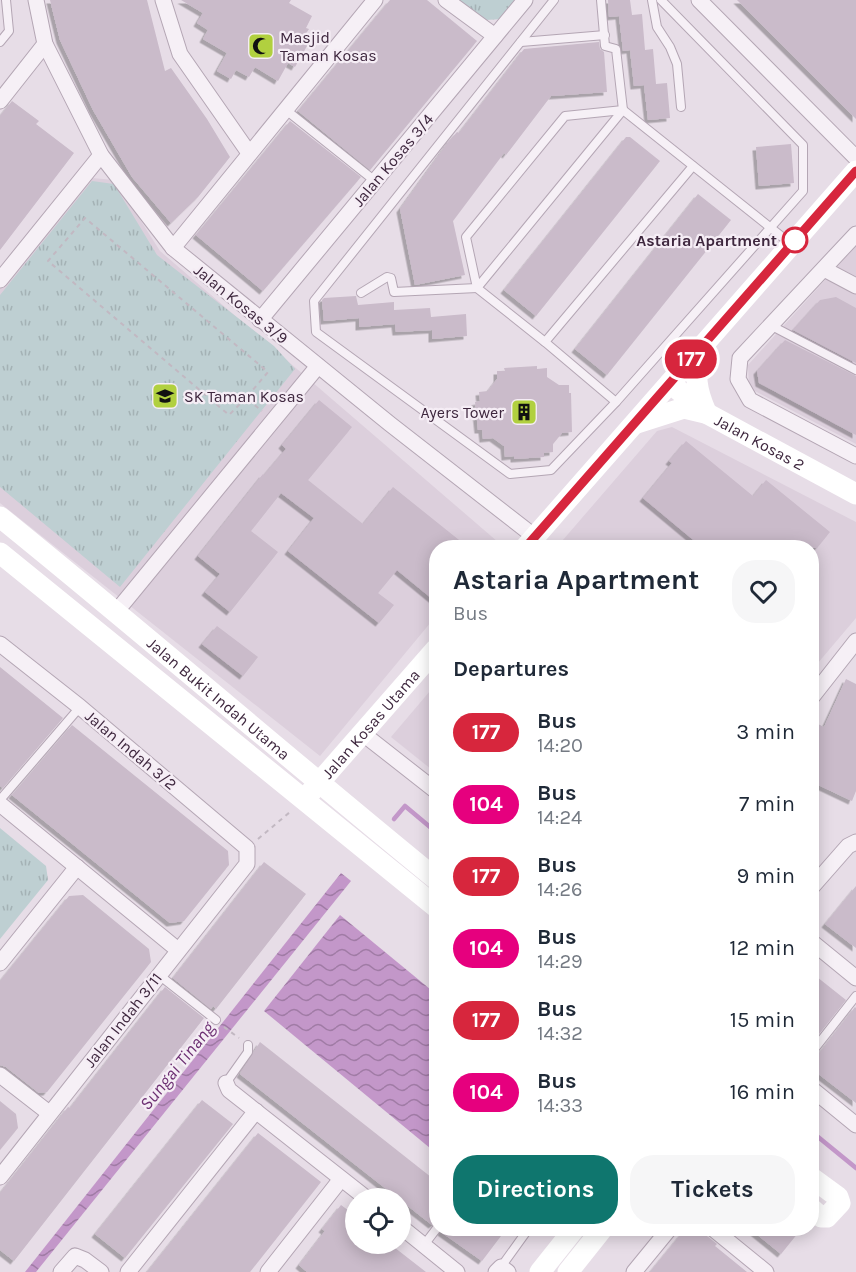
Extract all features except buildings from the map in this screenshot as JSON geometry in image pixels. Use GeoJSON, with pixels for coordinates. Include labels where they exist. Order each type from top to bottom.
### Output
{"type":"FeatureCollection","features":[{"type":"Feature","properties":{"kind":"street","name":"Jalan Kosas 3/9"},"geometry":{"type":"LineString","coordinates":[[36,0],[45,44],[101,155],[173,248],[528,540]]}},
{"type":"Feature","properties":{"kind":"street"},"geometry":{"type":"LineString","coordinates":[[163,0],[180,54],[249,153]]}},
{"type":"Feature","properties":{"kind":"street"},"geometry":{"type":"LineString","coordinates":[[173,248],[375,0]]}},
{"type":"Feature","properties":{"kind":"street"},"geometry":{"type":"LineString","coordinates":[[446,0],[495,36]]}},
{"type":"Feature","properties":{"kind":"street","name":"Jalan Kosas 3/4"},"geometry":{"type":"LineString","coordinates":[[260,320],[525,0]]}},
{"type":"Feature","properties":{"kind":"street"},"geometry":{"type":"LineString","coordinates":[[699,0],[856,158]]}},
{"type":"Feature","properties":{"kind":"street"},"geometry":{"type":"LineString","coordinates":[[0,101],[45,44]]}},
{"type":"Feature","properties":{"kind":"street"},"geometry":{"type":"LineString","coordinates":[[2,274],[101,155]]}},
{"type":"Feature","properties":{"kind":"street"},"geometry":{"type":"LineString","coordinates":[[532,540],[856,171]]}},
{"type":"Feature","properties":{"kind":"street"},"geometry":{"type":"LineString","coordinates":[[856,234],[740,358],[738,379],[750,400],[856,456]]}},
{"type":"Feature","properties":{"kind":"street"},"geometry":{"type":"LineString","coordinates":[[824,269],[856,286]]}},
{"type":"Feature","properties":{"kind":"street"},"geometry":{"type":"LineString","coordinates":[[698,351],[696,380],[699,397],[706,413]]}},
{"type":"Feature","properties":{"kind":"street"},"geometry":{"type":"LineString","coordinates":[[117,612],[318,366]]}},
{"type":"Feature","properties":{"kind":"street","name":"Jalan Kosas 2"},"geometry":{"type":"LineString","coordinates":[[670,383],[706,413],[856,494]]}},
{"type":"Feature","properties":{"kind":"street"},"geometry":{"type":"LineString","coordinates":[[634,423],[684,408],[706,413]]}},
{"type":"Feature","properties":{"kind":"street","name":"Jalan Bukit Indah Utama"},"geometry":{"type":"LineString","coordinates":[[0,517],[429,873]]}},
{"type":"Feature","properties":{"kind":"street","name":"Jalan Bukit Indah Utama"},"geometry":{"type":"LineString","coordinates":[[0,553],[429,901]]}},
{"type":"Feature","properties":{"kind":"street"},"geometry":{"type":"LineString","coordinates":[[819,688],[856,641]]}},
{"type":"Feature","properties":{"kind":"street","name":"Jalan Indah 3/2"},"geometry":{"type":"LineString","coordinates":[[0,644],[80,707],[247,856]]}},
{"type":"Feature","properties":{"kind":"street","name":"Jalan Kosas Utama"},"geometry":{"type":"LineString","coordinates":[[303,800],[429,656]]}},
{"type":"Feature","properties":{"kind":"street"},"geometry":{"type":"LineString","coordinates":[[362,733],[429,786]]}},
{"type":"Feature","properties":{"kind":"street"},"geometry":{"type":"LineString","coordinates":[[0,802],[178,950]]}},
{"type":"Feature","properties":{"kind":"street"},"geometry":{"type":"LineString","coordinates":[[819,879],[848,846],[856,842]]}},
{"type":"Feature","properties":{"kind":"street","name":"Jalan Indah 3/11"},"geometry":{"type":"LineString","coordinates":[[0,1177],[159,975],[247,856]]}},
{"type":"Feature","properties":{"kind":"street"},"geometry":{"type":"LineString","coordinates":[[0,963],[77,867]]}},
{"type":"Feature","properties":{"kind":"street"},"geometry":{"type":"LineString","coordinates":[[819,948],[856,978]]}},
{"type":"Feature","properties":{"kind":"street"},"geometry":{"type":"LineString","coordinates":[[0,1076],[49,1113]]}},
{"type":"Feature","properties":{"kind":"street"},"geometry":{"type":"LineString","coordinates":[[226,1083],[229,1089],[353,1188]]}},
{"type":"Feature","properties":{"kind":"street"},"geometry":{"type":"LineString","coordinates":[[819,1095],[856,1125]]}},
{"type":"Feature","properties":{"kind":"street"},"geometry":{"type":"LineString","coordinates":[[128,1272],[256,1111]]}},
{"type":"Feature","properties":{"kind":"street"},"geometry":{"type":"LineString","coordinates":[[273,1270],[341,1179]]}},
{"type":"Feature","properties":{"kind":"street"},"geometry":{"type":"LineString","coordinates":[[819,1183],[838,1197],[840,1203],[838,1208],[827,1217],[819,1215]]}},
{"type":"Feature","properties":{"kind":"street"},"geometry":{"type":"LineString","coordinates":[[411,1235],[457,1272]]}},
{"type":"Feature","properties":{"kind":"street"},"geometry":{"type":"LineString","coordinates":[[540,1272],[569,1236]]}},
{"type":"Feature","properties":{"kind":"street"},"geometry":{"type":"LineString","coordinates":[[568,1272],[597,1236]]}},
{"type":"Feature","properties":{"kind":"street"},"geometry":{"type":"LineString","coordinates":[[634,1272],[663,1236]]}},
{"type":"Feature","properties":{"kind":"street"},"geometry":{"type":"LineString","coordinates":[[722,1236],[766,1272]]}},
{"type":"Feature","properties":{"kind":"street"},"geometry":{"type":"LineString","coordinates":[[61,1272],[75,1256],[85,1260],[101,1272]]}},
{"type":"Feature","properties":{"kind":"lane"},"geometry":{"type":"LineString","coordinates":[[0,42],[9,31],[6,0]]}},
{"type":"Feature","properties":{"kind":"lane"},"geometry":{"type":"LineString","coordinates":[[554,0],[314,301],[316,332],[510,474],[551,470],[616,402],[803,191],[803,145],[661,0]]}},
{"type":"Feature","properties":{"kind":"lane"},"geometry":{"type":"LineString","coordinates":[[360,293],[387,277],[391,278],[394,292],[477,288],[623,110],[616,49],[605,46],[601,0]]}},
{"type":"Feature","properties":{"kind":"lane"},"geometry":{"type":"LineString","coordinates":[[652,0],[657,27],[674,54],[677,64],[681,107]]}},
{"type":"Feature","properties":{"kind":"lane"},"geometry":{"type":"LineString","coordinates":[[521,42],[605,35]]}},
{"type":"Feature","properties":{"kind":"lane"},"geometry":{"type":"LineString","coordinates":[[286,110],[375,181]]}},
{"type":"Feature","properties":{"kind":"lane"},"geometry":{"type":"LineString","coordinates":[[616,402],[477,288],[466,237],[565,116],[623,110],[792,245]]}},
{"type":"Feature","properties":{"kind":"lane"},"geometry":{"type":"LineString","coordinates":[[545,342],[693,166]]}},
{"type":"Feature","properties":{"kind":"lane"},"geometry":{"type":"LineString","coordinates":[[770,325],[856,370]]}},
{"type":"Feature","properties":{"kind":"lane"},"geometry":{"type":"LineString","coordinates":[[0,802],[80,707]]}},
{"type":"Feature","properties":{"kind":"lane"},"geometry":{"type":"LineString","coordinates":[[159,975],[217,1021]]}},
{"type":"Feature","properties":{"kind":"lane"},"geometry":{"type":"LineString","coordinates":[[819,1043],[856,996]]}},
{"type":"Feature","properties":{"kind":"lane"},"geometry":{"type":"LineString","coordinates":[[226,1083],[248,1052],[248,1046]]}},
{"type":"Feature","properties":{"kind":"lane"},"geometry":{"type":"LineString","coordinates":[[424,1245],[431,1236]]}},
{"type":"Feature","properties":{"kind":"lane"},"geometry":{"type":"LineString","coordinates":[[502,1270],[525,1236]]}},
{"type":"Feature","properties":{"kind":"path"},"geometry":{"type":"LineString","coordinates":[[85,218],[268,372],[246,398],[229,415],[48,261],[85,218]]}},
{"type":"Feature","properties":{"kind":"path"},"geometry":{"type":"LineString","coordinates":[[246,398],[273,420]]}},
{"type":"Feature","properties":{"kind":"path"},"geometry":{"type":"LineString","coordinates":[[247,856],[303,800]]}},
{"type":"Feature","properties":{"kind":"path"},"geometry":{"type":"LineString","coordinates":[[217,1021],[232,1033]]}},
{"type":"Feature","properties":{"kind":"shaded area","name":"SK Taman Kosas"},"geometry":{"type":"Polygon","coordinates":[[[92,178],[115,180],[160,251],[496,540],[429,540],[429,624],[320,756],[0,503],[0,289],[92,178]]]}},
{"type":"Feature","properties":{"kind":"shaded area"},"geometry":{"type":"Polygon","coordinates":[[[856,246],[856,444],[749,388],[748,365],[856,246]]]}},
{"type":"Feature","properties":{"kind":"shaded area"},"geometry":{"type":"Polygon","coordinates":[[[672,427],[856,522],[856,618],[819,662],[819,540],[563,540],[657,431],[672,427]]]}},
{"type":"Feature","properties":{"kind":"shaded area"},"geometry":{"type":"Polygon","coordinates":[[[429,692],[429,767],[391,737],[429,692]]]}},
{"type":"Feature","properties":{"kind":"green space"},"geometry":{"type":"Polygon","coordinates":[[[459,0],[518,0],[502,19],[486,20],[459,0]]]}},
{"type":"Feature","properties":{"kind":"green space"},"geometry":{"type":"Polygon","coordinates":[[[92,181],[114,184],[157,255],[274,346],[295,369],[120,587],[0,487],[0,295],[92,181]]]}},
{"type":"Feature","properties":{"kind":"green space"},"geometry":{"type":"Polygon","coordinates":[[[0,828],[46,866],[48,880],[0,939],[0,828]]]}},
{"type":"Feature","properties":{"kind":"water"},"geometry":{"type":"Polygon","coordinates":[[[341,873],[351,881],[36,1272],[25,1272],[341,873]]]}},
{"type":"Feature","properties":{"kind":"water"},"geometry":{"type":"Polygon","coordinates":[[[340,915],[429,988],[429,1147],[264,1011],[340,915]]]}},
{"type":"Feature","properties":{"kind":"waterway","name":"Sungai Tinang"},"geometry":{"type":"LineString","coordinates":[[394,819],[405,806],[429,826]]}},
{"type":"Feature","properties":{"kind":"waterway","name":"Sungai Tinang"},"geometry":{"type":"LineString","coordinates":[[819,1138],[856,1168]]}},
{"type":"Feature","properties":{"kind":"bus line","name":"177"},"geometry":{"type":"LineString","coordinates":[[532,540],[856,171]]}},
{"type":"Feature","properties":{"kind":"place","name":"Masjid Taman Kosas"},"geometry":{"type":"Point","coordinates":[261,46]}},
{"type":"Feature","properties":{"kind":"place","name":"Astaria Apartment"},"geometry":{"type":"Point","coordinates":[795,240]}},
{"type":"Feature","properties":{"kind":"place","name":"SK Taman Kosas"},"geometry":{"type":"Point","coordinates":[165,396]}},
{"type":"Feature","properties":{"kind":"place","name":"Ayers Tower"},"geometry":{"type":"Point","coordinates":[524,412]}}]}
